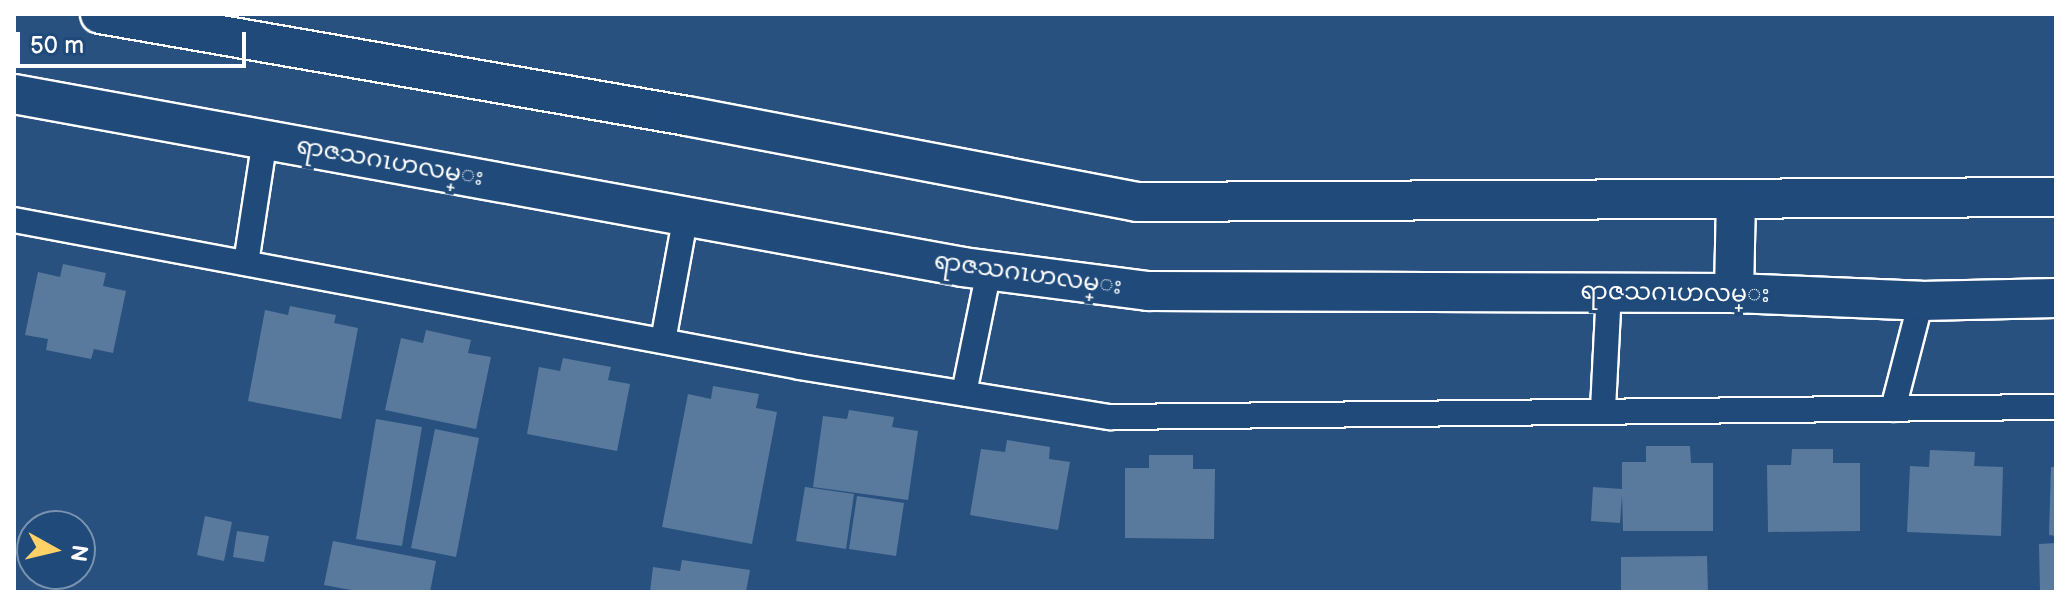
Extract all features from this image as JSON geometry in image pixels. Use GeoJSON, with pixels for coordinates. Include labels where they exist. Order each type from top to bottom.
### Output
{"type":"FeatureCollection","features":[{"type":"Feature","properties":{"kind":"main road"},"geometry":{"type":"LineString","coordinates":[[100,14],[687,116],[1137,202],[2056,197]]}},
{"type":"Feature","properties":{"kind":"main road","name":"ရာဇသဂၤဟလမ္း"},"geometry":{"type":"LineString","coordinates":[[14,94],[989,270],[1148,291],[1734,293],[1921,301],[2056,298]]}},
{"type":"Feature","properties":{"kind":"main road"},"geometry":{"type":"LineString","coordinates":[[1734,293],[1736,200]]}},
{"type":"Feature","properties":{"kind":"street"},"geometry":{"type":"LineString","coordinates":[[246,263],[265,139]]}},
{"type":"Feature","properties":{"kind":"street"},"geometry":{"type":"LineString","coordinates":[[663,341],[686,215]]}},
{"type":"Feature","properties":{"kind":"street"},"geometry":{"type":"LineString","coordinates":[[14,220],[663,341],[1110,417],[1603,409],[2056,407]]}},
{"type":"Feature","properties":{"kind":"street"},"geometry":{"type":"LineString","coordinates":[[964,393],[989,270]]}},
{"type":"Feature","properties":{"kind":"street"},"geometry":{"type":"LineString","coordinates":[[1603,409],[1609,292]]}},
{"type":"Feature","properties":{"kind":"street"},"geometry":{"type":"LineString","coordinates":[[1893,409],[1921,301]]}},
{"type":"Feature","properties":{"kind":"building"},"geometry":{"type":"Polygon","coordinates":[[[63,264],[106,273],[103,286],[126,291],[113,353],[94,349],[91,359],[46,350],[48,339],[25,335],[38,272],[60,277],[63,264]]]}},
{"type":"Feature","properties":{"kind":"building"},"geometry":{"type":"Polygon","coordinates":[[[290,306],[336,315],[334,323],[358,328],[341,419],[248,401],[265,310],[288,315],[290,306]]]}},
{"type":"Feature","properties":{"kind":"building"},"geometry":{"type":"Polygon","coordinates":[[[426,330],[471,340],[468,353],[491,357],[476,429],[385,410],[401,338],[423,343],[426,330]]]}},
{"type":"Feature","properties":{"kind":"building"},"geometry":{"type":"Polygon","coordinates":[[[563,358],[611,367],[608,380],[630,384],[617,451],[527,434],[539,367],[560,371],[563,358]]]}},
{"type":"Feature","properties":{"kind":"building"},"geometry":{"type":"Polygon","coordinates":[[[713,386],[759,394],[756,408],[777,412],[752,544],[662,527],[688,394],[711,399],[713,386]]]}},
{"type":"Feature","properties":{"kind":"building"},"geometry":{"type":"Polygon","coordinates":[[[849,410],[894,417],[892,427],[918,431],[908,500],[813,487],[823,416],[847,419],[849,410]]]}},
{"type":"Feature","properties":{"kind":"building"},"geometry":{"type":"Polygon","coordinates":[[[376,419],[422,427],[402,546],[356,539],[376,419]]]}},
{"type":"Feature","properties":{"kind":"building"},"geometry":{"type":"Polygon","coordinates":[[[435,429],[479,438],[456,557],[411,548],[435,429]]]}},
{"type":"Feature","properties":{"kind":"building"},"geometry":{"type":"Polygon","coordinates":[[[1007,440],[1050,447],[1049,459],[1070,462],[1058,530],[970,515],[981,449],[1005,452],[1007,440]]]}},
{"type":"Feature","properties":{"kind":"building"},"geometry":{"type":"Polygon","coordinates":[[[1646,446],[1690,446],[1691,463],[1713,463],[1713,531],[1623,531],[1622,495],[1620,523],[1591,521],[1593,487],[1622,489],[1622,462],[1646,462],[1646,446]]]}},
{"type":"Feature","properties":{"kind":"building"},"geometry":{"type":"Polygon","coordinates":[[[1792,449],[1833,449],[1833,463],[1860,463],[1860,531],[1768,532],[1767,465],[1791,465],[1792,449]]]}},
{"type":"Feature","properties":{"kind":"building"},"geometry":{"type":"Polygon","coordinates":[[[1930,450],[1975,452],[1974,466],[2003,467],[2001,536],[1907,532],[1910,466],[1929,467],[1930,450]]]}},
{"type":"Feature","properties":{"kind":"building"},"geometry":{"type":"Polygon","coordinates":[[[1149,455],[1193,455],[1193,469],[1215,469],[1214,539],[1125,538],[1125,468],[1149,468],[1149,455]]]}},
{"type":"Feature","properties":{"kind":"building"},"geometry":{"type":"Polygon","coordinates":[[[2051,467],[2056,467],[2056,536],[2049,535],[2051,467]]]}},
{"type":"Feature","properties":{"kind":"building"},"geometry":{"type":"Polygon","coordinates":[[[805,487],[854,494],[846,549],[796,541],[805,487]]]}},
{"type":"Feature","properties":{"kind":"building"},"geometry":{"type":"Polygon","coordinates":[[[857,496],[904,503],[896,556],[849,549],[857,496]]]}},
{"type":"Feature","properties":{"kind":"building"},"geometry":{"type":"Polygon","coordinates":[[[205,516],[232,522],[224,561],[197,555],[205,516]]]}},
{"type":"Feature","properties":{"kind":"building"},"geometry":{"type":"Polygon","coordinates":[[[237,531],[269,536],[264,562],[233,557],[237,531]]]}},
{"type":"Feature","properties":{"kind":"building"},"geometry":{"type":"Polygon","coordinates":[[[333,541],[436,561],[430,592],[362,592],[324,585],[333,541]]]}},
{"type":"Feature","properties":{"kind":"building"},"geometry":{"type":"Polygon","coordinates":[[[2056,543],[2056,592],[2040,592],[2039,544],[2056,543]]]}},
{"type":"Feature","properties":{"kind":"building"},"geometry":{"type":"Polygon","coordinates":[[[1707,556],[1708,592],[1621,592],[1621,557],[1707,556]]]}},
{"type":"Feature","properties":{"kind":"building"},"geometry":{"type":"Polygon","coordinates":[[[682,560],[750,570],[746,592],[650,592],[653,567],[680,571],[682,560]]]}}]}
